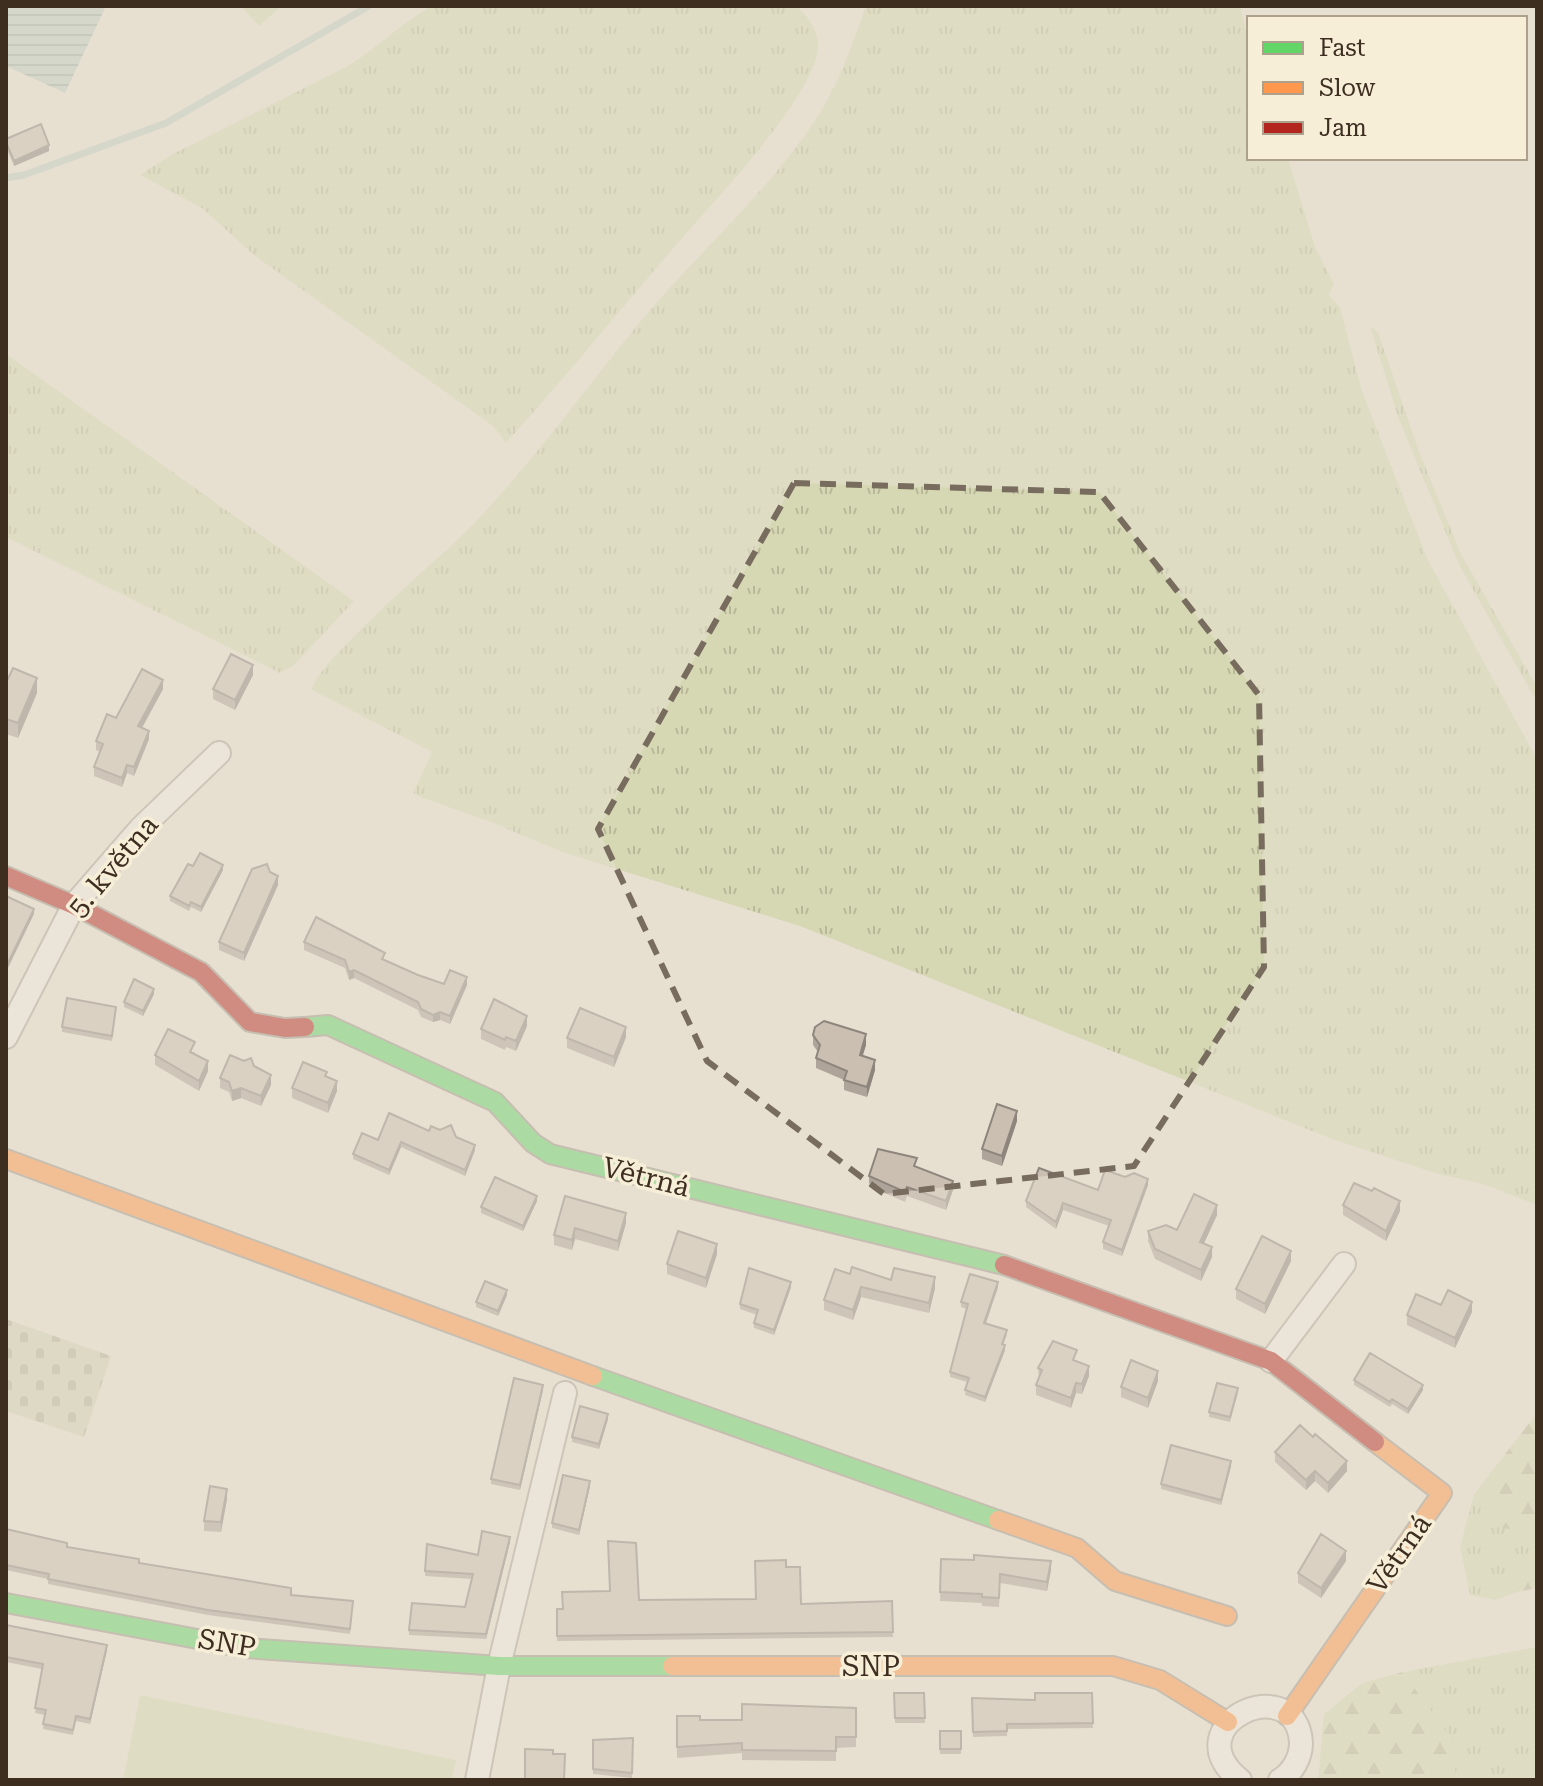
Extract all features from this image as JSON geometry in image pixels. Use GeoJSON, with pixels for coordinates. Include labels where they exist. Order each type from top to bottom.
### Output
{"type":"FeatureCollection","features":[{"type":"Feature","properties":{"kind":"street","name":"5. května"},"geometry":{"type":"LineString","coordinates":[[6,1037],[74,905],[141,828],[219,753]]}},
{"type":"Feature","properties":{"kind":"street","name":"Větrná"},"geometry":{"type":"LineString","coordinates":[[6,876],[74,905],[201,972],[250,1022],[285,1028],[328,1025],[495,1102],[512,1116],[533,1143],[550,1154],[1022,1269],[1271,1361],[1442,1493],[1287,1716]]}},
{"type":"Feature","properties":{"kind":"street"},"geometry":{"type":"LineString","coordinates":[[6,1159],[580,1371],[1077,1548],[1115,1581],[1227,1616]]}},
{"type":"Feature","properties":{"kind":"street"},"geometry":{"type":"LineString","coordinates":[[1271,1361],[1344,1264]]}},
{"type":"Feature","properties":{"kind":"street"},"geometry":{"type":"LineString","coordinates":[[477,1780],[499,1666],[565,1393]]}},
{"type":"Feature","properties":{"kind":"street","name":"SNP"},"geometry":{"type":"LineString","coordinates":[[6,1603],[245,1648],[499,1666],[1113,1666],[1154,1675],[1228,1722]]}},
{"type":"Feature","properties":{"kind":"street"},"geometry":{"type":"LineString","coordinates":[[1240,1780],[1227,1768],[1221,1754],[1221,1739],[1228,1722],[1236,1713],[1255,1706],[1275,1708],[1287,1716],[1298,1730],[1301,1744],[1298,1761],[1280,1780]]}},
{"type":"Feature","properties":{"kind":"highlighted area"},"geometry":{"type":"Polygon","coordinates":[[[794,483],[1099,492],[1259,695],[1264,967],[1134,1166],[884,1194],[707,1061],[598,829],[794,483]]]}},
{"type":"Feature","properties":{"kind":"green space"},"geometry":{"type":"Polygon","coordinates":[[[241,6],[282,6],[259,26],[241,6]]]}},
{"type":"Feature","properties":{"kind":"green space"},"geometry":{"type":"Polygon","coordinates":[[[431,6],[795,6],[812,24],[817,35],[818,47],[812,68],[781,121],[506,443],[493,426],[255,256],[202,208],[140,175],[169,156],[346,67],[431,6]]]}},
{"type":"Feature","properties":{"kind":"green space"},"geometry":{"type":"Polygon","coordinates":[[[866,6],[1240,6],[1247,35],[1247,160],[1289,160],[1315,247],[1334,284],[1329,295],[1340,307],[1362,391],[1427,558],[1537,759],[1537,1205],[1483,1184],[1438,1174],[1332,1139],[800,926],[562,852],[423,798],[413,793],[432,752],[312,690],[317,678],[351,639],[478,519],[550,436],[662,296],[780,167],[821,111],[846,60],[866,6]]]}},
{"type":"Feature","properties":{"kind":"green space"},"geometry":{"type":"Polygon","coordinates":[[[1370,326],[1378,332],[1420,454],[1461,554],[1537,687],[1537,702],[1460,567],[1398,417],[1370,326]]]}},
{"type":"Feature","properties":{"kind":"green space"},"geometry":{"type":"Polygon","coordinates":[[[6,354],[354,601],[293,666],[280,673],[6,537],[6,354]]]}},
{"type":"Feature","properties":{"kind":"green space"},"geometry":{"type":"Polygon","coordinates":[[[6,1319],[111,1356],[84,1437],[6,1411],[6,1319]]]}},
{"type":"Feature","properties":{"kind":"green space"},"geometry":{"type":"Polygon","coordinates":[[[1537,1413],[1537,1523],[1524,1531],[1495,1527],[1494,1496],[1474,1494],[1537,1413]]]}},
{"type":"Feature","properties":{"kind":"green space"},"geometry":{"type":"Polygon","coordinates":[[[1474,1494],[1494,1496],[1524,1531],[1537,1523],[1537,1553],[1528,1555],[1508,1580],[1517,1592],[1496,1600],[1470,1595],[1460,1547],[1474,1494]]]}},
{"type":"Feature","properties":{"kind":"green space"},"geometry":{"type":"Polygon","coordinates":[[[1537,1553],[1537,1588],[1517,1592],[1507,1580],[1528,1555],[1537,1553]]]}},
{"type":"Feature","properties":{"kind":"green space"},"geometry":{"type":"Polygon","coordinates":[[[1537,1647],[1537,1780],[1457,1780],[1448,1735],[1403,1672],[1537,1647]]]}},
{"type":"Feature","properties":{"kind":"green space"},"geometry":{"type":"Polygon","coordinates":[[[1403,1672],[1448,1735],[1457,1780],[1318,1780],[1324,1714],[1362,1683],[1403,1672]]]}},
{"type":"Feature","properties":{"kind":"green space"},"geometry":{"type":"Polygon","coordinates":[[[140,1695],[456,1760],[452,1780],[123,1780],[140,1695]]]}},
{"type":"Feature","properties":{"kind":"shaded area"},"geometry":{"type":"Polygon","coordinates":[[[6,6],[106,6],[65,93],[6,66],[6,6]]]}},
{"type":"Feature","properties":{"kind":"building"},"geometry":{"type":"Polygon","coordinates":[[[41,124],[49,145],[14,161],[6,139],[41,124]]]}},
{"type":"Feature","properties":{"kind":"building"},"geometry":{"type":"Polygon","coordinates":[[[231,654],[253,665],[235,700],[213,689],[231,654]]]}},
{"type":"Feature","properties":{"kind":"building"},"geometry":{"type":"Polygon","coordinates":[[[13,668],[37,678],[18,723],[6,719],[6,683],[13,668]]]}},
{"type":"Feature","properties":{"kind":"building"},"geometry":{"type":"Polygon","coordinates":[[[142,669],[163,680],[138,726],[149,731],[134,767],[127,765],[122,778],[94,767],[103,744],[96,741],[107,714],[116,718],[142,669]]]}},
{"type":"Feature","properties":{"kind":"building"},"geometry":{"type":"Polygon","coordinates":[[[200,853],[223,865],[201,907],[191,902],[189,906],[170,896],[188,864],[193,866],[200,853]]]}},
{"type":"Feature","properties":{"kind":"building"},"geometry":{"type":"Polygon","coordinates":[[[267,864],[270,872],[278,876],[244,953],[219,942],[252,869],[267,864]]]}},
{"type":"Feature","properties":{"kind":"building"},"geometry":{"type":"Polygon","coordinates":[[[6,896],[34,909],[6,967],[6,896]]]}},
{"type":"Feature","properties":{"kind":"building"},"geometry":{"type":"Polygon","coordinates":[[[316,917],[385,953],[382,959],[418,975],[444,984],[450,970],[467,977],[450,1016],[440,1012],[433,1015],[421,1009],[418,1002],[354,970],[349,972],[345,960],[304,942],[316,917]]]}},
{"type":"Feature","properties":{"kind":"building"},"geometry":{"type":"Polygon","coordinates":[[[134,979],[154,989],[143,1011],[124,1002],[134,979]]]}},
{"type":"Feature","properties":{"kind":"building"},"geometry":{"type":"Polygon","coordinates":[[[67,998],[116,1007],[112,1036],[62,1027],[67,998]]]}},
{"type":"Feature","properties":{"kind":"building"},"geometry":{"type":"Polygon","coordinates":[[[494,999],[527,1016],[516,1041],[506,1037],[505,1040],[481,1029],[494,999]]]}},
{"type":"Feature","properties":{"kind":"building"},"geometry":{"type":"Polygon","coordinates":[[[580,1008],[626,1027],[614,1057],[567,1038],[580,1008]]]}},
{"type":"Feature","properties":{"kind":"building"},"geometry":{"type":"Polygon","coordinates":[[[824,1021],[866,1034],[860,1055],[875,1060],[867,1087],[844,1080],[847,1071],[816,1058],[820,1045],[813,1035],[815,1027],[824,1021]]]}},
{"type":"Feature","properties":{"kind":"building"},"geometry":{"type":"Polygon","coordinates":[[[168,1029],[195,1042],[190,1052],[208,1061],[199,1081],[155,1055],[168,1029]]]}},
{"type":"Feature","properties":{"kind":"building"},"geometry":{"type":"Polygon","coordinates":[[[230,1055],[244,1061],[251,1058],[254,1066],[271,1075],[261,1096],[241,1088],[232,1091],[229,1082],[220,1078],[230,1055]]]}},
{"type":"Feature","properties":{"kind":"building"},"geometry":{"type":"Polygon","coordinates":[[[303,1062],[327,1072],[325,1076],[337,1081],[328,1103],[292,1088],[303,1062]]]}},
{"type":"Feature","properties":{"kind":"building"},"geometry":{"type":"Polygon","coordinates":[[[997,1104],[1017,1111],[1002,1156],[982,1149],[997,1104]]]}},
{"type":"Feature","properties":{"kind":"building"},"geometry":{"type":"Polygon","coordinates":[[[389,1113],[429,1131],[431,1126],[440,1130],[451,1125],[456,1137],[475,1145],[465,1170],[401,1142],[389,1170],[353,1154],[362,1133],[378,1140],[389,1113]]]}},
{"type":"Feature","properties":{"kind":"building"},"geometry":{"type":"Polygon","coordinates":[[[878,1149],[917,1158],[914,1166],[953,1181],[946,1201],[907,1187],[905,1192],[869,1176],[878,1149]]]}},
{"type":"Feature","properties":{"kind":"building"},"geometry":{"type":"Polygon","coordinates":[[[1039,1168],[1098,1190],[1105,1170],[1125,1177],[1134,1173],[1148,1179],[1122,1250],[1103,1242],[1111,1220],[1063,1203],[1056,1222],[1026,1201],[1039,1168]]]}},
{"type":"Feature","properties":{"kind":"building"},"geometry":{"type":"Polygon","coordinates":[[[495,1177],[537,1196],[523,1226],[481,1207],[495,1177]]]}},
{"type":"Feature","properties":{"kind":"building"},"geometry":{"type":"Polygon","coordinates":[[[1354,1183],[1372,1191],[1374,1188],[1400,1201],[1386,1231],[1343,1205],[1354,1183]]]}},
{"type":"Feature","properties":{"kind":"building"},"geometry":{"type":"Polygon","coordinates":[[[1194,1194],[1217,1205],[1200,1242],[1212,1247],[1201,1270],[1155,1249],[1148,1231],[1166,1225],[1177,1230],[1194,1194]]]}},
{"type":"Feature","properties":{"kind":"building"},"geometry":{"type":"Polygon","coordinates":[[[565,1196],[626,1213],[618,1241],[575,1228],[572,1240],[554,1235],[565,1196]]]}},
{"type":"Feature","properties":{"kind":"building"},"geometry":{"type":"Polygon","coordinates":[[[678,1231],[717,1244],[706,1278],[667,1264],[678,1231]]]}},
{"type":"Feature","properties":{"kind":"building"},"geometry":{"type":"Polygon","coordinates":[[[1262,1236],[1291,1251],[1265,1304],[1236,1289],[1262,1236]]]}},
{"type":"Feature","properties":{"kind":"building"},"geometry":{"type":"Polygon","coordinates":[[[852,1267],[891,1280],[894,1268],[935,1277],[929,1303],[861,1287],[853,1310],[824,1300],[835,1269],[850,1274],[852,1267]]]}},
{"type":"Feature","properties":{"kind":"building"},"geometry":{"type":"Polygon","coordinates":[[[749,1268],[791,1282],[774,1330],[754,1323],[758,1310],[740,1304],[749,1268]]]}},
{"type":"Feature","properties":{"kind":"building"},"geometry":{"type":"Polygon","coordinates":[[[970,1274],[998,1282],[984,1323],[1007,1330],[1002,1344],[1005,1345],[985,1397],[965,1390],[969,1378],[950,1372],[968,1304],[961,1302],[970,1274]]]}},
{"type":"Feature","properties":{"kind":"building"},"geometry":{"type":"Polygon","coordinates":[[[485,1281],[507,1290],[498,1311],[476,1302],[485,1281]]]}},
{"type":"Feature","properties":{"kind":"building"},"geometry":{"type":"Polygon","coordinates":[[[1448,1290],[1472,1302],[1455,1338],[1407,1315],[1416,1294],[1441,1305],[1448,1290]]]}},
{"type":"Feature","properties":{"kind":"building"},"geometry":{"type":"Polygon","coordinates":[[[1053,1341],[1077,1350],[1073,1360],[1089,1366],[1082,1384],[1076,1383],[1071,1398],[1036,1385],[1042,1370],[1038,1368],[1053,1341]]]}},
{"type":"Feature","properties":{"kind":"building"},"geometry":{"type":"Polygon","coordinates":[[[1370,1353],[1423,1385],[1408,1409],[1354,1380],[1370,1353]]]}},
{"type":"Feature","properties":{"kind":"building"},"geometry":{"type":"Polygon","coordinates":[[[1131,1360],[1158,1371],[1148,1398],[1121,1387],[1131,1360]]]}},
{"type":"Feature","properties":{"kind":"building"},"geometry":{"type":"Polygon","coordinates":[[[514,1378],[543,1385],[520,1485],[491,1479],[514,1378]]]}},
{"type":"Feature","properties":{"kind":"building"},"geometry":{"type":"Polygon","coordinates":[[[1217,1383],[1238,1388],[1230,1417],[1209,1412],[1217,1383]]]}},
{"type":"Feature","properties":{"kind":"building"},"geometry":{"type":"Polygon","coordinates":[[[580,1406],[608,1414],[599,1444],[572,1437],[580,1406]]]}},
{"type":"Feature","properties":{"kind":"building"},"geometry":{"type":"Polygon","coordinates":[[[1300,1425],[1347,1461],[1328,1483],[1315,1471],[1306,1480],[1275,1452],[1300,1425]]]}},
{"type":"Feature","properties":{"kind":"building"},"geometry":{"type":"Polygon","coordinates":[[[1171,1445],[1231,1461],[1221,1500],[1161,1484],[1171,1445]]]}},
{"type":"Feature","properties":{"kind":"building"},"geometry":{"type":"Polygon","coordinates":[[[563,1475],[590,1481],[579,1530],[552,1523],[563,1475]]]}},
{"type":"Feature","properties":{"kind":"building"},"geometry":{"type":"Polygon","coordinates":[[[210,1486],[227,1489],[221,1522],[204,1521],[210,1486]]]}},
{"type":"Feature","properties":{"kind":"building"},"geometry":{"type":"Polygon","coordinates":[[[6,1529],[67,1543],[67,1547],[139,1559],[139,1563],[291,1588],[291,1595],[353,1601],[350,1629],[208,1610],[48,1579],[49,1574],[6,1565],[6,1529]]]}},
{"type":"Feature","properties":{"kind":"building"},"geometry":{"type":"Polygon","coordinates":[[[482,1531],[510,1537],[486,1634],[409,1630],[412,1603],[465,1607],[473,1574],[425,1571],[427,1544],[478,1555],[482,1531]]]}},
{"type":"Feature","properties":{"kind":"building"},"geometry":{"type":"Polygon","coordinates":[[[1321,1534],[1346,1551],[1321,1588],[1298,1573],[1321,1534]]]}},
{"type":"Feature","properties":{"kind":"building"},"geometry":{"type":"Polygon","coordinates":[[[608,1541],[636,1543],[639,1600],[756,1599],[755,1561],[786,1560],[786,1567],[800,1567],[801,1604],[892,1601],[893,1632],[557,1636],[557,1609],[563,1609],[562,1592],[610,1591],[608,1541]]]}},
{"type":"Feature","properties":{"kind":"building"},"geometry":{"type":"Polygon","coordinates":[[[974,1555],[1051,1561],[1047,1582],[1000,1574],[999,1598],[940,1592],[941,1559],[974,1560],[974,1555]]]}},
{"type":"Feature","properties":{"kind":"building"},"geometry":{"type":"Polygon","coordinates":[[[6,1625],[107,1645],[90,1719],[76,1716],[73,1730],[43,1724],[46,1710],[35,1708],[43,1664],[6,1657],[6,1625]]]}},
{"type":"Feature","properties":{"kind":"building"},"geometry":{"type":"Polygon","coordinates":[[[894,1693],[924,1693],[925,1718],[895,1718],[894,1693]]]}},
{"type":"Feature","properties":{"kind":"building"},"geometry":{"type":"Polygon","coordinates":[[[1035,1693],[1092,1693],[1093,1723],[1007,1724],[1007,1731],[973,1732],[972,1698],[1035,1700],[1035,1693]]]}},
{"type":"Feature","properties":{"kind":"building"},"geometry":{"type":"Polygon","coordinates":[[[742,1704],[856,1708],[856,1737],[836,1737],[836,1751],[742,1750],[742,1743],[677,1747],[677,1716],[700,1716],[700,1720],[742,1720],[742,1704]]]}},
{"type":"Feature","properties":{"kind":"building"},"geometry":{"type":"Polygon","coordinates":[[[940,1731],[961,1731],[961,1749],[940,1749],[940,1731]]]}},
{"type":"Feature","properties":{"kind":"building"},"geometry":{"type":"Polygon","coordinates":[[[633,1738],[632,1773],[593,1769],[593,1740],[633,1738]]]}},
{"type":"Feature","properties":{"kind":"building"},"geometry":{"type":"Polygon","coordinates":[[[525,1749],[553,1750],[553,1754],[565,1754],[564,1780],[525,1779],[525,1749]]]}},
{"type":"Feature","properties":{"kind":"waterway"},"geometry":{"type":"LineString","coordinates":[[6,178],[24,175],[166,123],[369,6]]}},
{"type":"Feature","properties":{"kind":"traffic: fast"},"geometry":{"type":"LineString","coordinates":[[305,1027],[328,1025],[495,1102],[533,1143],[550,1154],[1004,1265]]}},
{"type":"Feature","properties":{"kind":"traffic: fast"},"geometry":{"type":"LineString","coordinates":[[593,1376],[998,1520]]}},
{"type":"Feature","properties":{"kind":"traffic: fast"},"geometry":{"type":"LineString","coordinates":[[6,1603],[245,1648],[499,1666],[672,1666]]}},
{"type":"Feature","properties":{"kind":"traffic: slow"},"geometry":{"type":"LineString","coordinates":[[6,1159],[593,1376]]}},
{"type":"Feature","properties":{"kind":"traffic: slow"},"geometry":{"type":"LineString","coordinates":[[1287,1716],[1442,1493],[1375,1442]]}},
{"type":"Feature","properties":{"kind":"traffic: slow"},"geometry":{"type":"LineString","coordinates":[[998,1520],[1077,1548],[1115,1581],[1227,1616]]}},
{"type":"Feature","properties":{"kind":"traffic: slow"},"geometry":{"type":"LineString","coordinates":[[672,1666],[1113,1666],[1160,1680],[1228,1722]]}},
{"type":"Feature","properties":{"kind":"traffic: jam"},"geometry":{"type":"LineString","coordinates":[[6,876],[74,905],[201,972],[250,1022],[285,1028],[305,1027]]}},
{"type":"Feature","properties":{"kind":"traffic: jam"},"geometry":{"type":"LineString","coordinates":[[1004,1265],[1271,1361],[1375,1442]]}}]}
